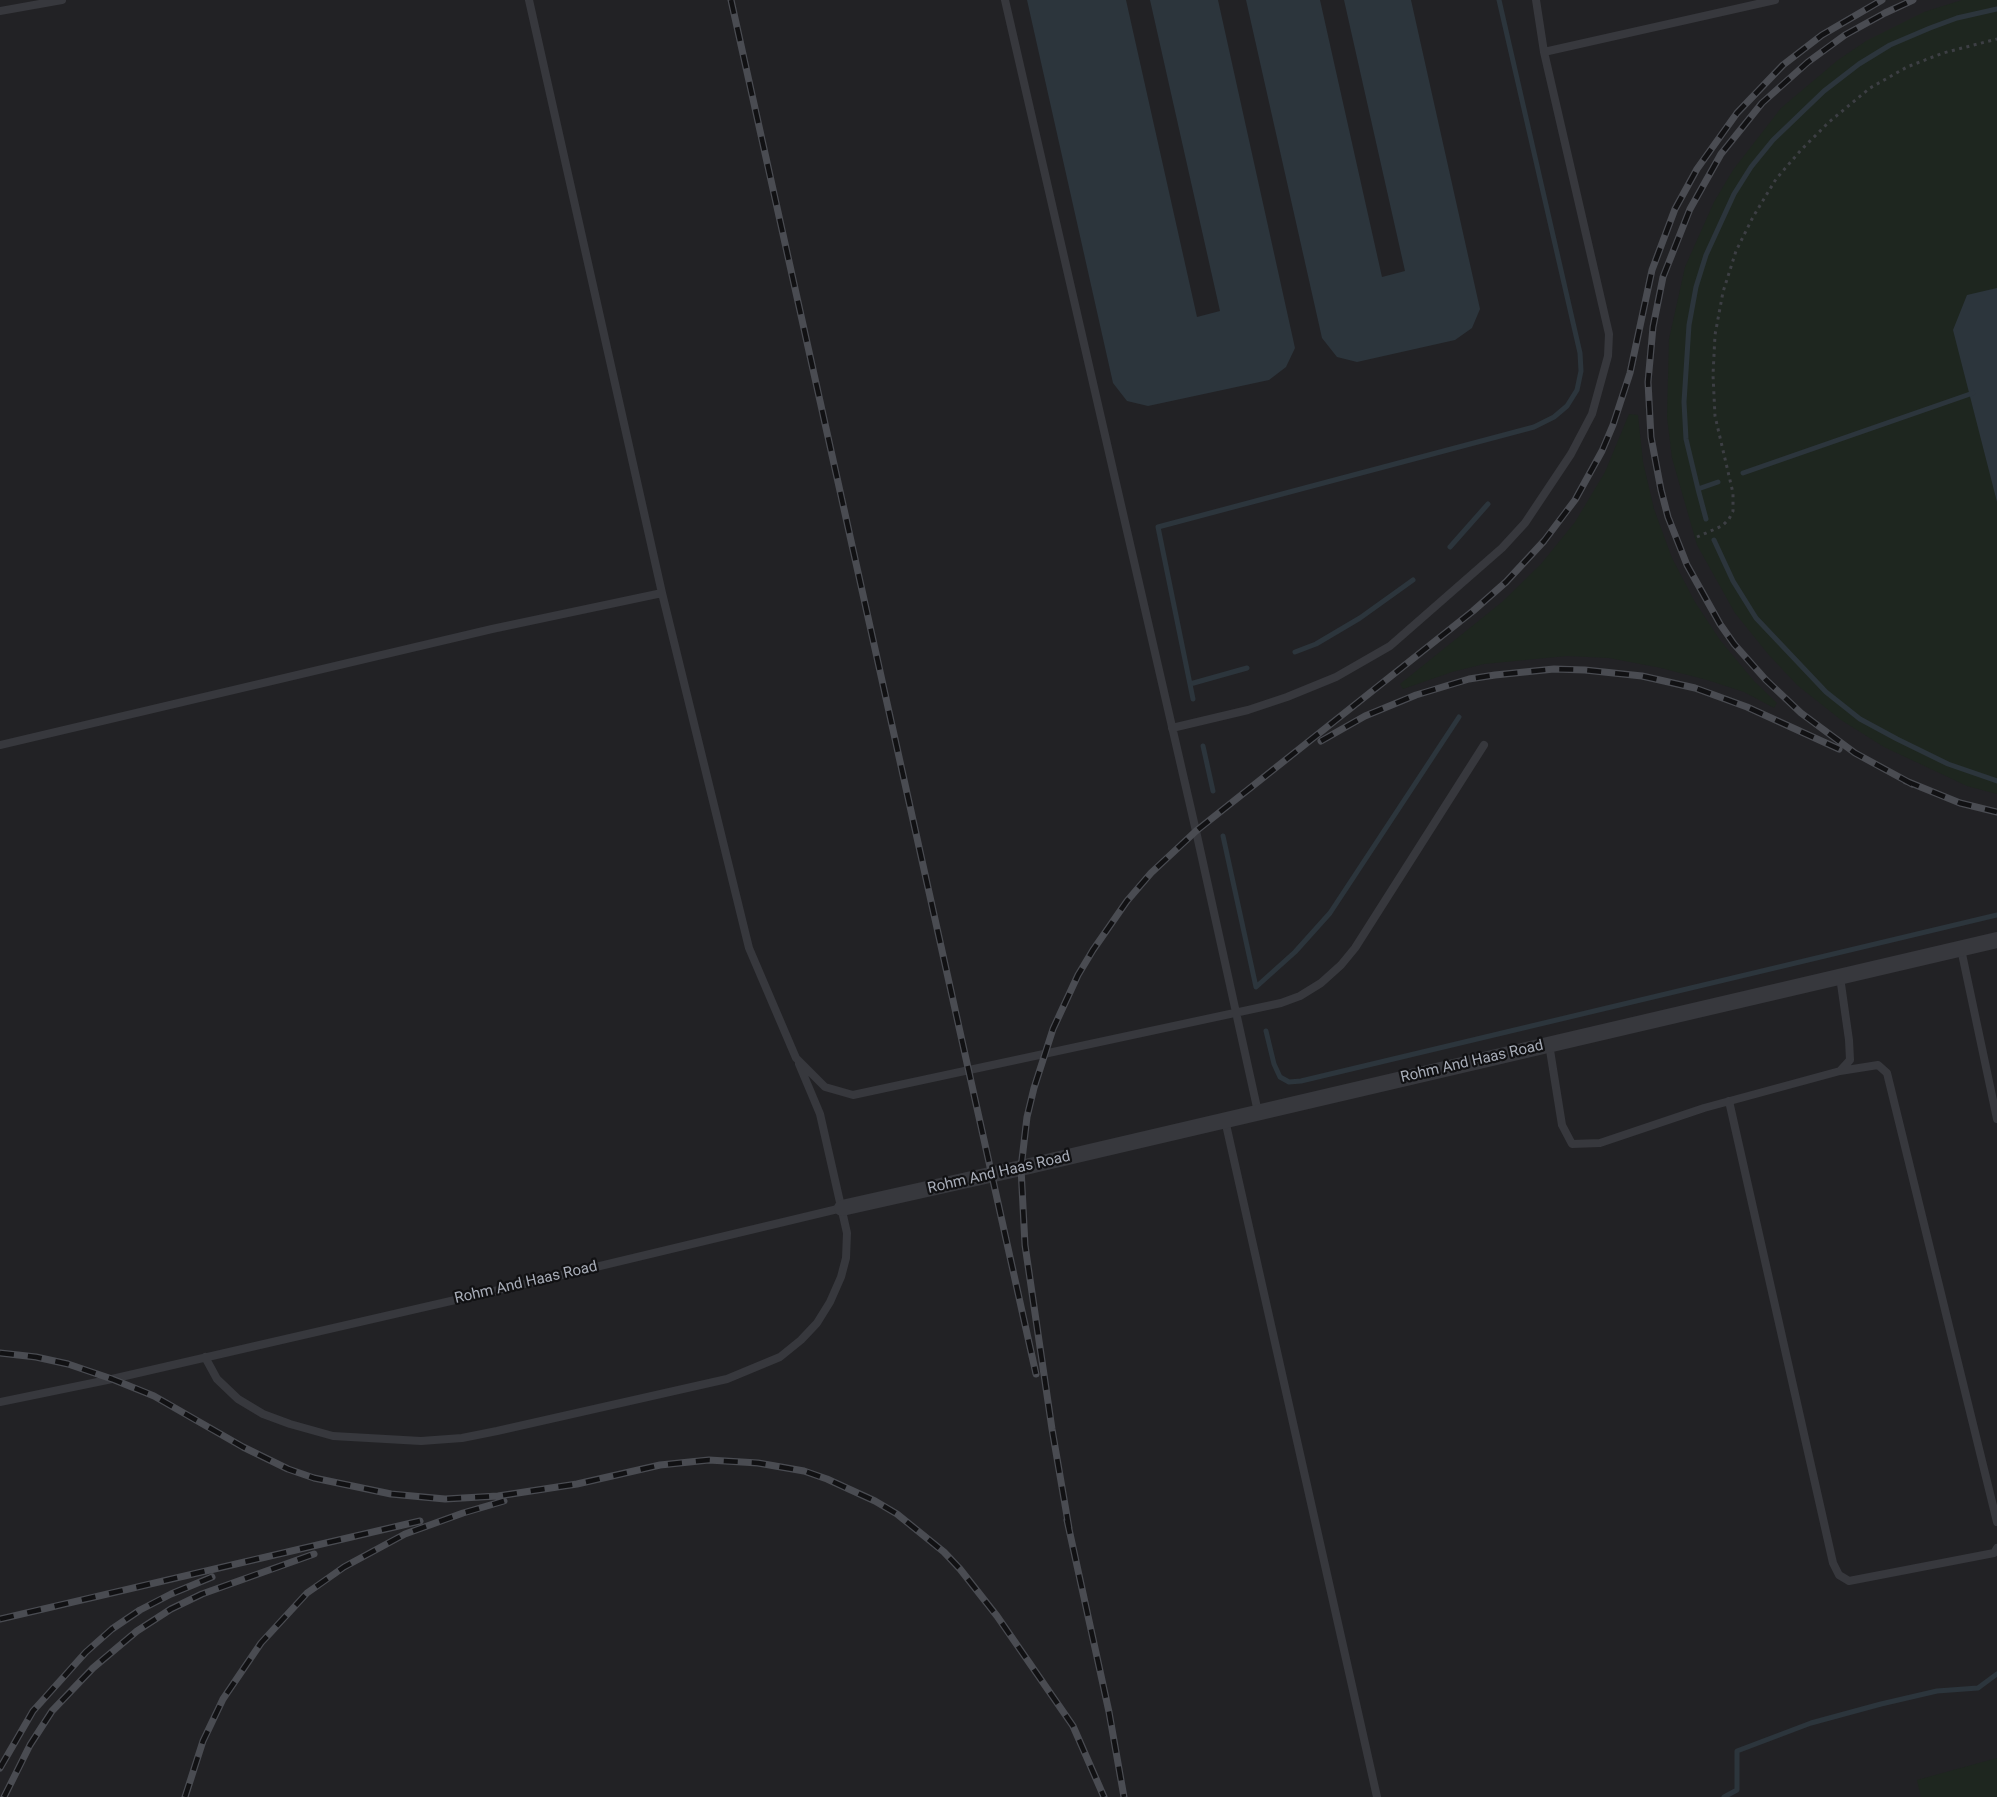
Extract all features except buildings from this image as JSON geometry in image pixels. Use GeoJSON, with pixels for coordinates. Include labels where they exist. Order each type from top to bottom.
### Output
{"type":"FeatureCollection","features":[{"type":"Feature","properties":{"kind":"street","name":"Rohm And Haas Road"},"geometry":{"type":"LineString","coordinates":[[842,1208],[1997,940]]}},
{"type":"Feature","properties":{"kind":"lane"},"geometry":{"type":"LineString","coordinates":[[0,11],[62,0]]}},
{"type":"Feature","properties":{"kind":"lane"},"geometry":{"type":"LineString","coordinates":[[205,1357],[217,1379],[238,1399],[263,1414],[290,1424],[333,1436],[380,1440],[421,1441],[462,1438],[727,1379],[780,1357],[817,1323],[842,1278],[847,1233],[820,1114],[749,948],[662,593],[529,0]]}},
{"type":"Feature","properties":{"kind":"lane"},"geometry":{"type":"LineString","coordinates":[[1005,0],[1258,1112]]}},
{"type":"Feature","properties":{"kind":"lane"},"geometry":{"type":"LineString","coordinates":[[1172,728],[1248,710],[1287,697],[1336,677],[1390,646],[1502,548],[1525,522],[1571,454],[1592,414],[1608,356],[1609,334],[1544,52],[1536,0]]}},
{"type":"Feature","properties":{"kind":"lane"},"geometry":{"type":"LineString","coordinates":[[1544,52],[1775,0]]}},
{"type":"Feature","properties":{"kind":"lane"},"geometry":{"type":"LineString","coordinates":[[0,745],[492,629],[662,593]]}},
{"type":"Feature","properties":{"kind":"lane"},"geometry":{"type":"LineString","coordinates":[[796,1058],[825,1087],[853,1095],[1281,1003],[1300,996],[1321,983],[1341,965],[1355,948],[1484,745]]}},
{"type":"Feature","properties":{"kind":"lane"},"geometry":{"type":"LineString","coordinates":[[1961,949],[1997,1119]]}},
{"type":"Feature","properties":{"kind":"lane"},"geometry":{"type":"LineString","coordinates":[[1840,977],[1850,1040],[1850,1060],[1840,1071]]}},
{"type":"Feature","properties":{"kind":"lane"},"geometry":{"type":"LineString","coordinates":[[1549,1044],[1562,1125],[1572,1144],[1600,1143],[1729,1101],[1840,1071],[1878,1065],[1887,1072],[1997,1522]]}},
{"type":"Feature","properties":{"kind":"lane"},"geometry":{"type":"LineString","coordinates":[[1729,1101],[1833,1563],[1839,1575],[1849,1581],[1994,1552],[1997,1548]]}},
{"type":"Feature","properties":{"kind":"lane"},"geometry":{"type":"LineString","coordinates":[[1225,1120],[1377,1797]]}},
{"type":"Feature","properties":{"kind":"lane","name":"Rohm And Haas Road"},"geometry":{"type":"LineString","coordinates":[[0,1402],[529,1283],[842,1208]]}},
{"type":"Feature","properties":{"kind":"path"},"geometry":{"type":"LineString","coordinates":[[1698,537],[1722,526],[1733,511],[1733,493],[1715,416],[1714,345],[1724,292],[1736,251],[1753,217],[1776,180],[1801,150],[1829,122],[1870,88],[1907,67],[1943,53],[1997,39]]}},
{"type":"Feature","properties":{"kind":"shaded area"},"geometry":{"type":"Polygon","coordinates":[[[0,0],[1997,0],[1997,1797],[0,1797],[0,0]]]}},
{"type":"Feature","properties":{"kind":"shaded area"},"geometry":{"type":"Polygon","coordinates":[[[1027,0],[1126,0],[1197,317],[1220,311],[1150,0],[1218,0],[1295,348],[1286,367],[1269,380],[1148,406],[1127,401],[1113,383],[1027,0]]]}},
{"type":"Feature","properties":{"kind":"shaded area"},"geometry":{"type":"Polygon","coordinates":[[[1246,0],[1320,0],[1382,277],[1405,271],[1344,0],[1411,0],[1480,309],[1472,328],[1455,340],[1357,362],[1337,357],[1322,338],[1246,0]]]}},
{"type":"Feature","properties":{"kind":"shaded area"},"geometry":{"type":"Polygon","coordinates":[[[1962,0],[1997,0],[1997,794],[1967,786],[1884,747],[1841,720],[1797,685],[1768,654],[1735,613],[1697,545],[1672,458],[1667,417],[1669,339],[1685,267],[1714,202],[1733,170],[1781,108],[1838,60],[1866,41],[1924,12],[1962,0]]]}},
{"type":"Feature","properties":{"kind":"shaded area"},"geometry":{"type":"Polygon","coordinates":[[[1997,288],[1997,502],[1953,330],[1967,295],[1997,288]]]}},
{"type":"Feature","properties":{"kind":"shaded area"},"geometry":{"type":"Polygon","coordinates":[[[1629,414],[1638,415],[1643,462],[1654,509],[1672,558],[1695,602],[1720,640],[1754,681],[1777,703],[1774,708],[1744,692],[1707,680],[1609,658],[1567,656],[1484,664],[1403,689],[1400,684],[1502,602],[1541,564],[1575,522],[1605,472],[1629,414]]]}},
{"type":"Feature","properties":{"kind":"shaded area"},"geometry":{"type":"Polygon","coordinates":[[[1997,1758],[1997,1797],[1921,1797],[1917,1780],[1997,1758]]]}},
{"type":"Feature","properties":{"kind":"waterway"},"geometry":{"type":"LineString","coordinates":[[1193,699],[1158,527],[1534,427],[1554,417],[1567,406],[1577,390],[1581,371],[1580,353],[1499,0]]}},
{"type":"Feature","properties":{"kind":"waterway"},"geometry":{"type":"LineString","coordinates":[[1698,489],[1686,439],[1684,402],[1689,325],[1696,287],[1706,255],[1734,194],[1751,167],[1773,140],[1824,91],[1859,64],[1890,45],[1930,28],[1957,18],[1997,9]]}},
{"type":"Feature","properties":{"kind":"waterway"},"geometry":{"type":"LineString","coordinates":[[1743,473],[1973,393]]}},
{"type":"Feature","properties":{"kind":"waterway"},"geometry":{"type":"LineString","coordinates":[[1706,519],[1698,489],[1718,482]]}},
{"type":"Feature","properties":{"kind":"waterway"},"geometry":{"type":"LineString","coordinates":[[1450,547],[1488,504]]}},
{"type":"Feature","properties":{"kind":"waterway"},"geometry":{"type":"LineString","coordinates":[[1714,540],[1733,581],[1756,618],[1826,692],[1860,719],[1897,739],[1948,764],[1997,781]]}},
{"type":"Feature","properties":{"kind":"waterway"},"geometry":{"type":"LineString","coordinates":[[1295,652],[1316,644],[1360,618],[1413,580]]}},
{"type":"Feature","properties":{"kind":"waterway"},"geometry":{"type":"LineString","coordinates":[[1190,684],[1247,668]]}},
{"type":"Feature","properties":{"kind":"waterway"},"geometry":{"type":"LineString","coordinates":[[1223,836],[1256,987],[1295,952],[1330,913],[1459,717]]}},
{"type":"Feature","properties":{"kind":"waterway"},"geometry":{"type":"LineString","coordinates":[[1203,746],[1213,791]]}},
{"type":"Feature","properties":{"kind":"waterway"},"geometry":{"type":"LineString","coordinates":[[1266,1031],[1274,1064],[1280,1077],[1289,1082],[1301,1081],[1997,915]]}},
{"type":"Feature","properties":{"kind":"waterway"},"geometry":{"type":"LineString","coordinates":[[1724,1797],[1737,1790],[1737,1751],[1811,1723],[1881,1704],[1937,1691],[1978,1688],[1997,1674]]}},
{"type":"Feature","properties":{"kind":"railway"},"geometry":{"type":"LineString","coordinates":[[731,0],[1036,1374]]}},
{"type":"Feature","properties":{"kind":"railway"},"geometry":{"type":"LineString","coordinates":[[1069,1528],[1025,1245],[1021,1168],[1027,1117],[1034,1088],[1053,1029],[1078,975],[1127,901],[1151,873],[1196,831],[1473,611],[1506,582],[1544,541],[1575,500],[1602,451],[1613,425],[1630,373],[1652,270],[1675,209],[1697,169],[1737,113],[1783,65],[1822,35],[1882,0]]}},
{"type":"Feature","properties":{"kind":"railway"},"geometry":{"type":"LineString","coordinates":[[1912,784],[1855,753],[1801,713],[1766,680],[1734,644],[1720,624],[1687,565],[1668,517],[1651,437],[1648,382],[1653,327],[1663,277],[1690,209],[1721,154],[1762,103],[1808,62],[1845,35],[1913,0]]}},
{"type":"Feature","properties":{"kind":"railway"},"geometry":{"type":"LineString","coordinates":[[1321,741],[1365,716],[1416,695],[1469,679],[1554,669],[1642,676],[1695,688],[1747,707],[1839,749]]}},
{"type":"Feature","properties":{"kind":"railway"},"geometry":{"type":"LineString","coordinates":[[1906,781],[1960,803],[1997,812]]}},
{"type":"Feature","properties":{"kind":"railway"},"geometry":{"type":"LineString","coordinates":[[0,1353],[36,1357],[68,1364],[112,1379],[154,1396],[243,1447],[288,1469],[314,1478],[391,1494],[445,1499],[498,1496],[577,1484],[660,1465],[709,1460],[758,1463],[804,1471],[827,1479],[897,1514],[944,1552],[960,1569],[997,1616],[1073,1726],[1104,1797]]}},
{"type":"Feature","properties":{"kind":"railway"},"geometry":{"type":"LineString","coordinates":[[185,1797],[203,1741],[223,1699],[261,1643],[307,1593],[344,1567],[405,1534],[504,1501]]}},
{"type":"Feature","properties":{"kind":"railway"},"geometry":{"type":"LineString","coordinates":[[1067,1520],[1109,1712],[1124,1797]]}},
{"type":"Feature","properties":{"kind":"railway"},"geometry":{"type":"LineString","coordinates":[[0,1619],[420,1521]]}},
{"type":"Feature","properties":{"kind":"railway"},"geometry":{"type":"LineString","coordinates":[[4,1797],[30,1745],[52,1711],[93,1668],[137,1631],[171,1609],[202,1594],[314,1554]]}},
{"type":"Feature","properties":{"kind":"railway"},"geometry":{"type":"LineString","coordinates":[[0,1768],[33,1711],[86,1652],[112,1629],[140,1610],[212,1577]]}}]}
